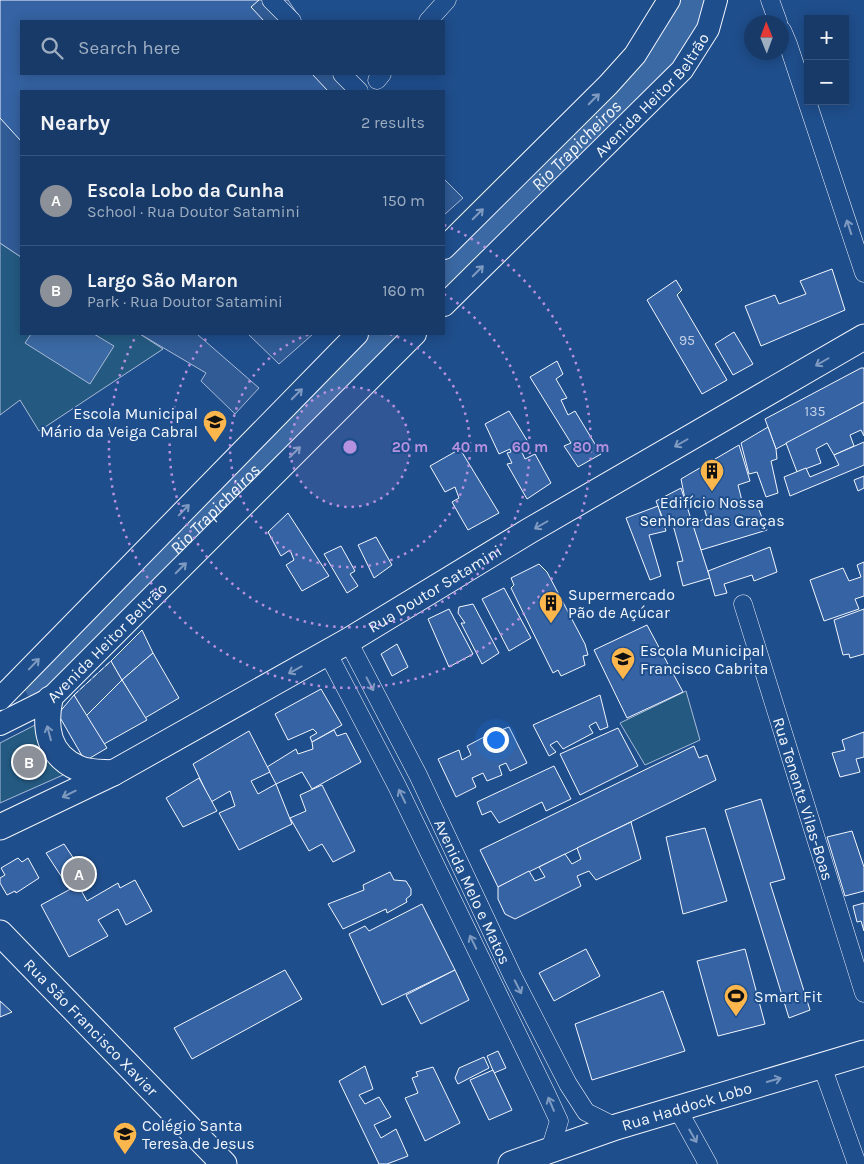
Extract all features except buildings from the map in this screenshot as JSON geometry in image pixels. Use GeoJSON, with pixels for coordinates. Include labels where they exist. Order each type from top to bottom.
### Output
{"type":"FeatureCollection","features":[{"type":"Feature","properties":{"kind":"main road","name":"Rua Doutor Satamini"},"geometry":{"type":"LineString","coordinates":[[0,827],[113,773],[337,646],[529,531],[864,337]]}},
{"type":"Feature","properties":{"kind":"main road"},"geometry":{"type":"LineString","coordinates":[[50,700],[46,718],[48,734],[55,749],[64,760],[80,769],[113,773]]}},
{"type":"Feature","properties":{"kind":"main road","name":"Rua São Francisco Xavier"},"geometry":{"type":"LineString","coordinates":[[0,933],[224,1164]]}},
{"type":"Feature","properties":{"kind":"main road","name":"Rua Haddock Lobo"},"geometry":{"type":"LineString","coordinates":[[511,1164],[616,1127],[864,1053]]}},
{"type":"Feature","properties":{"kind":"street"},"geometry":{"type":"LineString","coordinates":[[271,0],[291,20]]}},
{"type":"Feature","properties":{"kind":"street"},"geometry":{"type":"LineString","coordinates":[[429,20],[447,0]]}},
{"type":"Feature","properties":{"kind":"street"},"geometry":{"type":"LineString","coordinates":[[445,247],[635,55],[669,0]]}},
{"type":"Feature","properties":{"kind":"street","name":"Avenida Heitor Beltrão"},"geometry":{"type":"LineString","coordinates":[[445,305],[682,70],[708,29],[716,0]]}},
{"type":"Feature","properties":{"kind":"street"},"geometry":{"type":"LineString","coordinates":[[770,0],[775,15]]}},
{"type":"Feature","properties":{"kind":"street"},"geometry":{"type":"LineString","coordinates":[[789,47],[864,273]]}},
{"type":"Feature","properties":{"kind":"street"},"geometry":{"type":"LineString","coordinates":[[343,75],[358,90]]}},
{"type":"Feature","properties":{"kind":"street","name":"Avenida Heitor Beltrão"},"geometry":{"type":"LineString","coordinates":[[0,699],[357,335]]}},
{"type":"Feature","properties":{"kind":"street","name":"Avenida Heitor Beltrão"},"geometry":{"type":"LineString","coordinates":[[0,724],[50,700],[414,335]]}},
{"type":"Feature","properties":{"kind":"street","name":"Rua Tenente Vilas-Boas"},"geometry":{"type":"LineString","coordinates":[[743,604],[864,993]]}},
{"type":"Feature","properties":{"kind":"street","name":"Avenida Melo e Matos"},"geometry":{"type":"LineString","coordinates":[[337,646],[418,775],[513,977],[568,1084],[586,1112],[616,1127]]}},
{"type":"Feature","properties":{"kind":"street","name":"Avenida Melo e Matos"},"geometry":{"type":"LineString","coordinates":[[337,646],[397,786],[559,1121],[550,1150]]}},
{"type":"Feature","properties":{"kind":"street"},"geometry":{"type":"LineString","coordinates":[[822,1066],[857,1164]]}},
{"type":"Feature","properties":{"kind":"street"},"geometry":{"type":"LineString","coordinates":[[677,1108],[708,1164]]}},
{"type":"Feature","properties":{"kind":"shaded area"},"geometry":{"type":"Polygon","coordinates":[[[0,0],[288,0],[301,20],[20,20],[20,75],[338,75],[353,90],[20,90],[20,256],[0,243],[0,0]]]}},
{"type":"Feature","properties":{"kind":"shaded area"},"geometry":{"type":"Polygon","coordinates":[[[445,180],[463,198],[445,214],[445,180]]]}},
{"type":"Feature","properties":{"kind":"shaded area"},"geometry":{"type":"Polygon","coordinates":[[[0,243],[20,256],[20,335],[142,335],[163,349],[39,431],[20,400],[0,415],[0,243]]]}},
{"type":"Feature","properties":{"kind":"shaded area"},"geometry":{"type":"Polygon","coordinates":[[[30,335],[96,335],[114,346],[90,384],[25,343],[30,335]]]}},
{"type":"Feature","properties":{"kind":"shaded area"},"geometry":{"type":"Polygon","coordinates":[[[142,335],[198,335],[259,388],[235,414],[201,381],[206,373],[142,335]]]}},
{"type":"Feature","properties":{"kind":"shaded area"},"geometry":{"type":"Polygon","coordinates":[[[249,335],[312,335],[279,364],[249,335]]]}},
{"type":"Feature","properties":{"kind":"shaded area"},"geometry":{"type":"Polygon","coordinates":[[[111,661],[122,680],[86,716],[74,695],[111,661]]]}},
{"type":"Feature","properties":{"kind":"shaded area"},"geometry":{"type":"Polygon","coordinates":[[[686,691],[700,740],[645,765],[620,723],[686,691]]]}},
{"type":"Feature","properties":{"kind":"shaded area"},"geometry":{"type":"Polygon","coordinates":[[[39,723],[72,771],[0,803],[0,743],[39,723]]]}},
{"type":"Feature","properties":{"kind":"waterway","name":"Rio Trapicheiros"},"geometry":{"type":"LineString","coordinates":[[445,278],[653,68],[682,32],[687,0]]}},
{"type":"Feature","properties":{"kind":"waterway","name":"Rio Trapicheiros"},"geometry":{"type":"LineString","coordinates":[[42,684],[388,335]]}},
{"type":"Feature","properties":{"kind":"fence"},"geometry":{"type":"LineString","coordinates":[[74,695],[111,661]]}},
{"type":"Feature","properties":{"kind":"place","name":"Escola Municipal Mário da Veiga Cabral"},"geometry":{"type":"Point","coordinates":[215,443]}},
{"type":"Feature","properties":{"kind":"place","name":"Edifício Nossa Senhora das Graças"},"geometry":{"type":"Point","coordinates":[712,492]}},
{"type":"Feature","properties":{"kind":"place","name":"Supermercado Pão de Açúcar"},"geometry":{"type":"Point","coordinates":[551,624]}},
{"type":"Feature","properties":{"kind":"place","name":"Escola Municipal Francisco Cabrita"},"geometry":{"type":"Point","coordinates":[623,680]}},
{"type":"Feature","properties":{"kind":"place","name":"Largo São Maron"},"geometry":{"type":"Point","coordinates":[29,762]}},
{"type":"Feature","properties":{"kind":"place","name":"Escola Lobo da Cunha"},"geometry":{"type":"Point","coordinates":[79,874]}},
{"type":"Feature","properties":{"kind":"place","name":"Smart Fit"},"geometry":{"type":"Point","coordinates":[736,1017]}},
{"type":"Feature","properties":{"kind":"place","name":"Colégio Santa Teresa de Jesus"},"geometry":{"type":"Point","coordinates":[125,1155]}}]}
